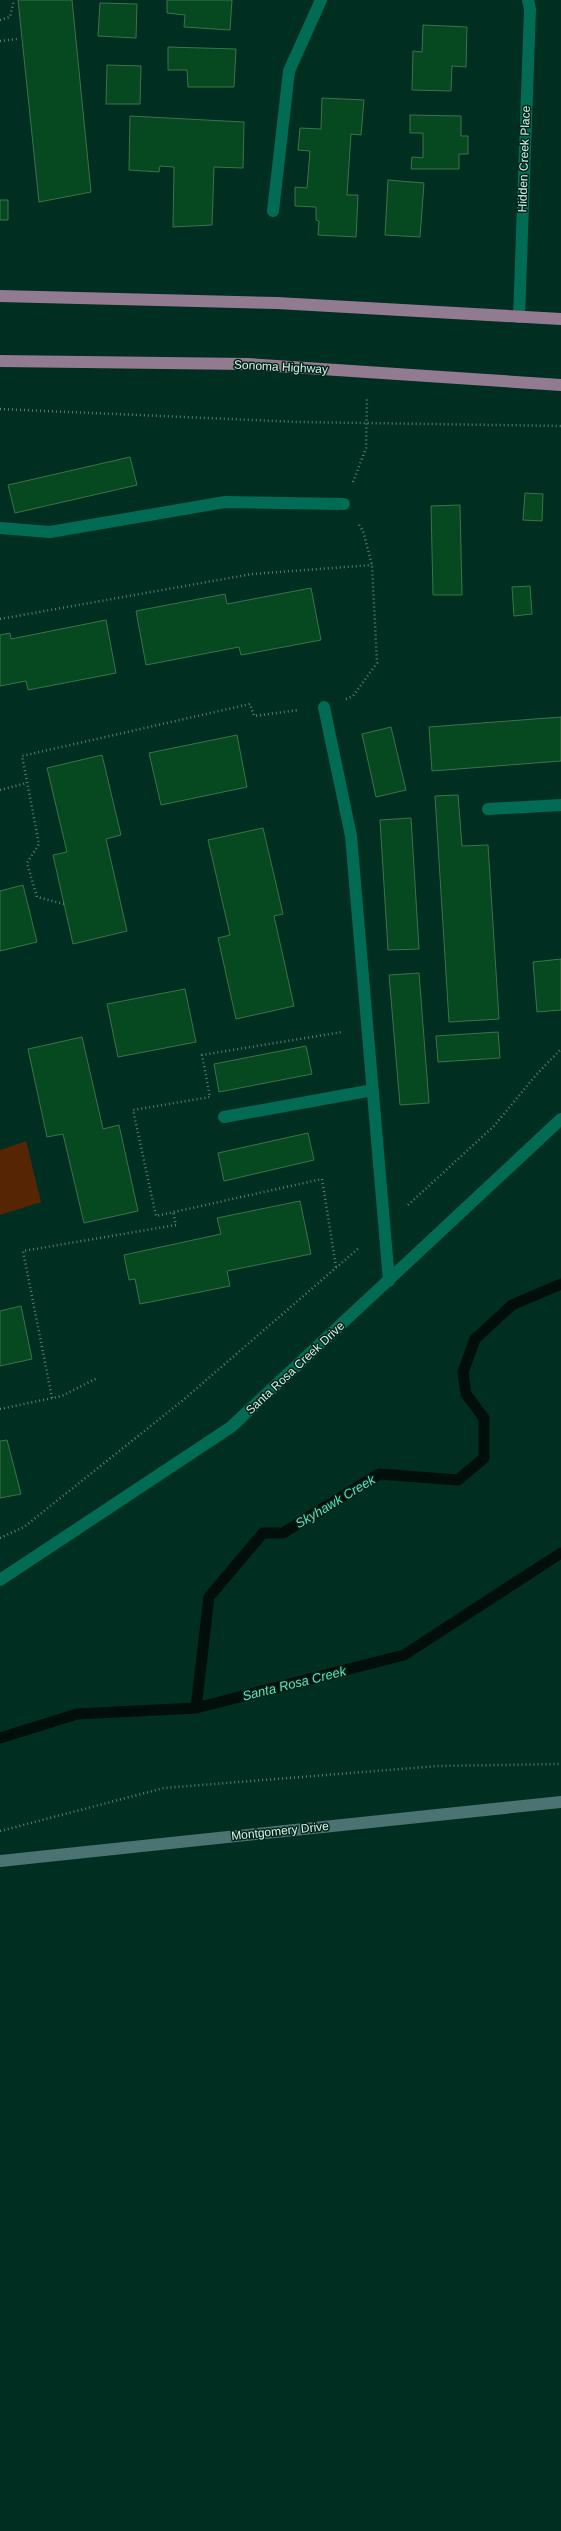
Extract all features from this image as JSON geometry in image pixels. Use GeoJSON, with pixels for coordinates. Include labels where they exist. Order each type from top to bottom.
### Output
{"type":"FeatureCollection","features":[{"type":"Feature","properties":{"kind":"main road"},"geometry":{"type":"LineString","coordinates":[[0,296],[277,303],[561,320]]}},
{"type":"Feature","properties":{"kind":"main road","name":"Sonoma Highway"},"geometry":{"type":"LineString","coordinates":[[0,361],[247,364],[561,385]]}},
{"type":"Feature","properties":{"kind":"street"},"geometry":{"type":"LineString","coordinates":[[273,211],[289,71],[321,0]]}},
{"type":"Feature","properties":{"kind":"street","name":"Hidden Creek Place"},"geometry":{"type":"LineString","coordinates":[[518,317],[530,17],[528,0]]}},
{"type":"Feature","properties":{"kind":"street"},"geometry":{"type":"LineString","coordinates":[[0,528],[50,532],[225,502],[344,504]]}},
{"type":"Feature","properties":{"kind":"street"},"geometry":{"type":"LineString","coordinates":[[324,707],[352,836],[389,1281]]}},
{"type":"Feature","properties":{"kind":"street"},"geometry":{"type":"LineString","coordinates":[[488,810],[561,805]]}},
{"type":"Feature","properties":{"kind":"street"},"geometry":{"type":"LineString","coordinates":[[224,1117],[373,1090]]}},
{"type":"Feature","properties":{"kind":"street","name":"Santa Rosa Creek Drive"},"geometry":{"type":"LineString","coordinates":[[0,1580],[231,1427],[561,1119]]}},
{"type":"Feature","properties":{"kind":"street","name":"Montgomery Drive"},"geometry":{"type":"LineString","coordinates":[[0,1861],[561,1802]]}},
{"type":"Feature","properties":{"kind":"path"},"geometry":{"type":"LineString","coordinates":[[0,20],[10,17],[14,0]]}},
{"type":"Feature","properties":{"kind":"path"},"geometry":{"type":"LineString","coordinates":[[0,40],[17,39]]}},
{"type":"Feature","properties":{"kind":"path"},"geometry":{"type":"LineString","coordinates":[[64,904],[37,897],[27,863],[40,844],[22,756],[250,704],[254,716],[324,707],[353,696],[377,663],[372,565],[363,531],[344,504],[366,448],[367,371]]}},
{"type":"Feature","properties":{"kind":"path"},"geometry":{"type":"LineString","coordinates":[[0,409],[299,422],[561,426]]}},
{"type":"Feature","properties":{"kind":"path"},"geometry":{"type":"LineString","coordinates":[[0,619],[252,574],[372,565]]}},
{"type":"Feature","properties":{"kind":"path"},"geometry":{"type":"LineString","coordinates":[[0,790],[27,783]]}},
{"type":"Feature","properties":{"kind":"path"},"geometry":{"type":"LineString","coordinates":[[0,1538],[24,1527],[182,1402],[384,1226],[494,1126],[536,1075],[561,1049]]}},
{"type":"Feature","properties":{"kind":"path"},"geometry":{"type":"LineString","coordinates":[[52,1398],[23,1251],[176,1225],[173,1212]]}},
{"type":"Feature","properties":{"kind":"path"},"geometry":{"type":"LineString","coordinates":[[0,1409],[62,1396],[97,1378]]}},
{"type":"Feature","properties":{"kind":"path"},"geometry":{"type":"LineString","coordinates":[[0,1831],[164,1788],[438,1766],[561,1764]]}},
{"type":"Feature","properties":{"kind":"shaded area"},"geometry":{"type":"Polygon","coordinates":[[[26,1141],[41,1202],[0,1215],[0,1150],[26,1141]]]}},
{"type":"Feature","properties":{"kind":"building"},"geometry":{"type":"Polygon","coordinates":[[[18,0],[72,0],[91,192],[39,202],[18,0]]]}},
{"type":"Feature","properties":{"kind":"building"},"geometry":{"type":"Polygon","coordinates":[[[167,0],[232,0],[230,30],[184,27],[185,15],[167,13],[167,0]]]}},
{"type":"Feature","properties":{"kind":"building"},"geometry":{"type":"Polygon","coordinates":[[[100,3],[137,4],[136,38],[98,36],[100,3]]]}},
{"type":"Feature","properties":{"kind":"building"},"geometry":{"type":"Polygon","coordinates":[[[423,25],[467,27],[466,67],[452,66],[451,91],[412,90],[413,51],[422,52],[423,25]]]}},
{"type":"Feature","properties":{"kind":"building"},"geometry":{"type":"Polygon","coordinates":[[[168,47],[236,49],[234,87],[188,87],[187,70],[168,70],[168,47]]]}},
{"type":"Feature","properties":{"kind":"building"},"geometry":{"type":"Polygon","coordinates":[[[107,65],[141,66],[140,104],[106,104],[107,65]]]}},
{"type":"Feature","properties":{"kind":"building"},"geometry":{"type":"Polygon","coordinates":[[[322,98],[364,100],[361,135],[351,134],[347,195],[358,195],[356,237],[318,235],[319,221],[316,220],[316,207],[295,206],[295,187],[307,188],[310,151],[298,150],[300,128],[321,129],[322,98]]]}},
{"type":"Feature","properties":{"kind":"building"},"geometry":{"type":"Polygon","coordinates":[[[410,115],[461,116],[461,136],[468,136],[468,154],[459,154],[459,169],[411,169],[412,157],[423,158],[423,133],[410,133],[410,115]]]}},
{"type":"Feature","properties":{"kind":"building"},"geometry":{"type":"Polygon","coordinates":[[[130,116],[244,122],[243,168],[214,167],[212,225],[173,227],[174,167],[160,166],[159,172],[129,170],[130,116]]]}},
{"type":"Feature","properties":{"kind":"building"},"geometry":{"type":"Polygon","coordinates":[[[388,180],[424,183],[420,237],[385,235],[388,180]]]}},
{"type":"Feature","properties":{"kind":"building"},"geometry":{"type":"Polygon","coordinates":[[[0,200],[8,200],[8,220],[0,220],[0,200]]]}},
{"type":"Feature","properties":{"kind":"building"},"geometry":{"type":"Polygon","coordinates":[[[130,457],[137,485],[15,513],[8,485],[130,457]]]}},
{"type":"Feature","properties":{"kind":"building"},"geometry":{"type":"Polygon","coordinates":[[[525,493],[543,494],[542,521],[523,520],[525,493]]]}},
{"type":"Feature","properties":{"kind":"building"},"geometry":{"type":"Polygon","coordinates":[[[460,505],[462,595],[433,595],[431,506],[460,505]]]}},
{"type":"Feature","properties":{"kind":"building"},"geometry":{"type":"Polygon","coordinates":[[[530,586],[532,614],[514,616],[512,587],[530,586]]]}},
{"type":"Feature","properties":{"kind":"building"},"geometry":{"type":"Polygon","coordinates":[[[311,588],[321,640],[241,655],[239,647],[146,665],[136,611],[225,594],[227,604],[311,588]]]}},
{"type":"Feature","properties":{"kind":"building"},"geometry":{"type":"Polygon","coordinates":[[[106,620],[116,673],[28,690],[26,681],[0,686],[0,635],[10,633],[11,639],[106,620]]]}},
{"type":"Feature","properties":{"kind":"building"},"geometry":{"type":"Polygon","coordinates":[[[561,717],[561,761],[432,771],[429,727],[561,717]]]}},
{"type":"Feature","properties":{"kind":"building"},"geometry":{"type":"Polygon","coordinates":[[[391,727],[406,790],[376,797],[362,734],[391,727]]]}},
{"type":"Feature","properties":{"kind":"building"},"geometry":{"type":"Polygon","coordinates":[[[237,735],[247,787],[161,805],[149,753],[237,735]]]}},
{"type":"Feature","properties":{"kind":"building"},"geometry":{"type":"Polygon","coordinates":[[[102,755],[121,835],[106,839],[127,931],[73,944],[53,855],[67,852],[47,768],[102,755]]]}},
{"type":"Feature","properties":{"kind":"building"},"geometry":{"type":"Polygon","coordinates":[[[458,795],[462,846],[488,845],[499,1019],[449,1022],[435,796],[458,795]]]}},
{"type":"Feature","properties":{"kind":"building"},"geometry":{"type":"Polygon","coordinates":[[[411,818],[419,949],[388,950],[380,820],[411,818]]]}},
{"type":"Feature","properties":{"kind":"building"},"geometry":{"type":"Polygon","coordinates":[[[263,828],[283,914],[274,916],[294,1006],[236,1019],[218,938],[230,935],[208,840],[263,828]]]}},
{"type":"Feature","properties":{"kind":"building"},"geometry":{"type":"Polygon","coordinates":[[[23,885],[37,942],[0,951],[0,891],[23,885]]]}},
{"type":"Feature","properties":{"kind":"building"},"geometry":{"type":"Polygon","coordinates":[[[561,959],[561,1010],[537,1012],[533,962],[561,959]]]}},
{"type":"Feature","properties":{"kind":"building"},"geometry":{"type":"Polygon","coordinates":[[[419,973],[429,1103],[400,1105],[389,975],[419,973]]]}},
{"type":"Feature","properties":{"kind":"building"},"geometry":{"type":"Polygon","coordinates":[[[185,989],[196,1042],[118,1057],[107,1004],[185,989]]]}},
{"type":"Feature","properties":{"kind":"building"},"geometry":{"type":"Polygon","coordinates":[[[498,1032],[500,1058],[438,1062],[436,1036],[498,1032]]]}},
{"type":"Feature","properties":{"kind":"building"},"geometry":{"type":"Polygon","coordinates":[[[82,1037],[103,1129],[119,1125],[138,1211],[84,1223],[63,1134],[47,1137],[28,1049],[82,1037]]]}},
{"type":"Feature","properties":{"kind":"building"},"geometry":{"type":"Polygon","coordinates":[[[306,1046],[312,1074],[219,1092],[214,1064],[306,1046]]]}},
{"type":"Feature","properties":{"kind":"building"},"geometry":{"type":"Polygon","coordinates":[[[308,1133],[314,1160],[224,1181],[218,1153],[308,1133]]]}},
{"type":"Feature","properties":{"kind":"building"},"geometry":{"type":"Polygon","coordinates":[[[300,1201],[311,1254],[227,1271],[230,1286],[140,1304],[135,1279],[129,1280],[124,1255],[221,1234],[217,1218],[300,1201]]]}},
{"type":"Feature","properties":{"kind":"building"},"geometry":{"type":"Polygon","coordinates":[[[21,1306],[32,1359],[0,1366],[0,1311],[21,1306]]]}},
{"type":"Feature","properties":{"kind":"building"},"geometry":{"type":"Polygon","coordinates":[[[7,1440],[21,1494],[0,1498],[0,1441],[7,1440]]]}},
{"type":"Feature","properties":{"kind":"waterway","name":"Skyhawk Creek"},"geometry":{"type":"LineString","coordinates":[[196,1708],[209,1597],[263,1533],[283,1533],[379,1474],[458,1480],[484,1458],[484,1418],[466,1394],[463,1372],[475,1339],[512,1305],[561,1284]]}},
{"type":"Feature","properties":{"kind":"waterway","name":"Santa Rosa Creek"},"geometry":{"type":"LineString","coordinates":[[0,1738],[77,1714],[196,1708],[404,1655],[561,1553]]}}]}
